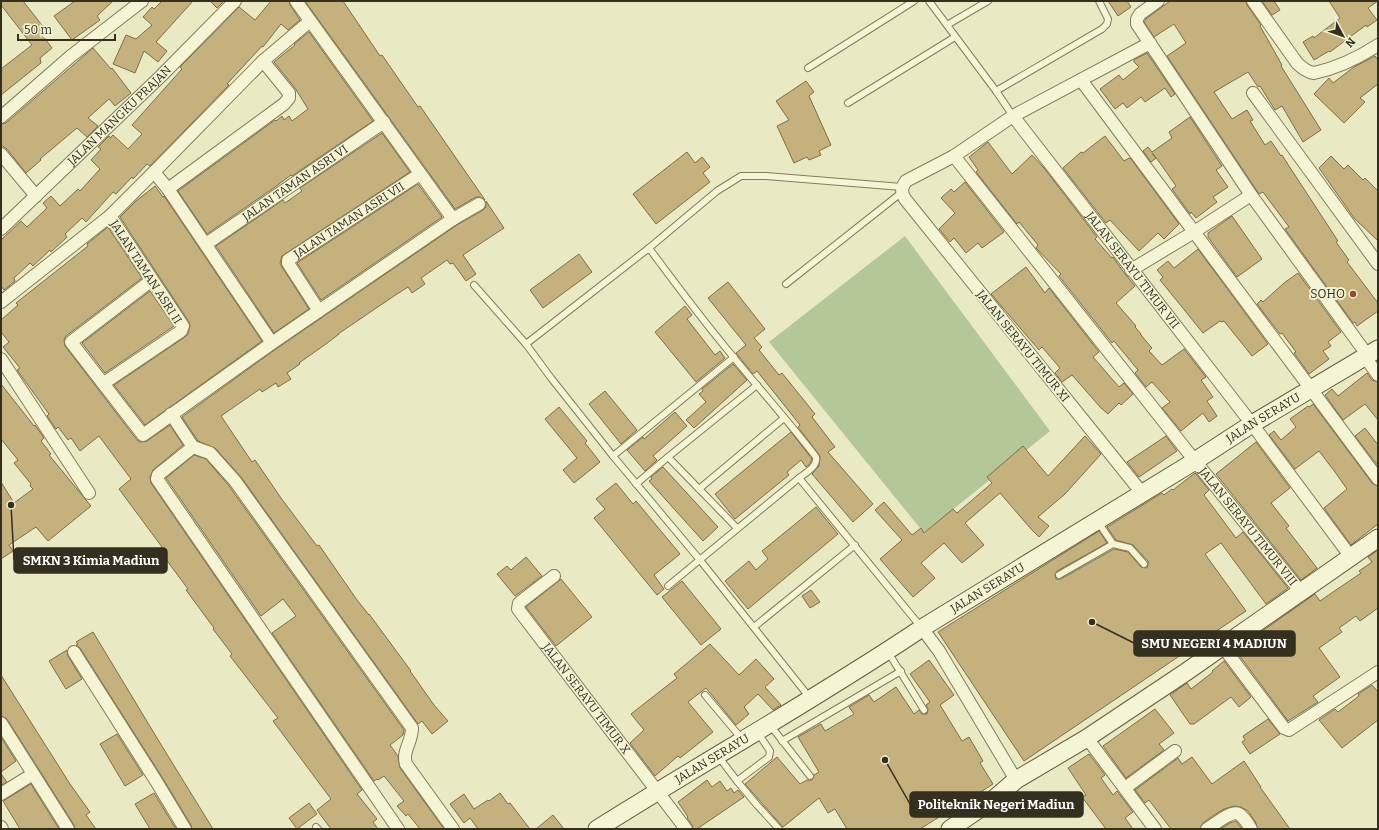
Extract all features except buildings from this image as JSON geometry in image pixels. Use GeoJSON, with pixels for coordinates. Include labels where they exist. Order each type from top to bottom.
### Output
{"type":"FeatureCollection","features":[{"type":"Feature","properties":{"kind":"main road","name":"JALAN SERAYU"},"geometry":{"type":"LineString","coordinates":[[597,829],[811,699],[922,628],[1195,461],[1252,424],[1370,354]]}},
{"type":"Feature","properties":{"kind":"main road"},"geometry":{"type":"LineString","coordinates":[[950,829],[994,799],[1016,780],[1087,738],[1223,647],[1378,538]]}},
{"type":"Feature","properties":{"kind":"street"},"geometry":{"type":"LineString","coordinates":[[1,117],[71,56],[142,1]]}},
{"type":"Feature","properties":{"kind":"street","name":"JALAN MANGKU PRAJAN"},"geometry":{"type":"LineString","coordinates":[[1,229],[161,76],[235,1]]}},
{"type":"Feature","properties":{"kind":"street"},"geometry":{"type":"LineString","coordinates":[[296,1],[453,219]]}},
{"type":"Feature","properties":{"kind":"street"},"geometry":{"type":"LineString","coordinates":[[1158,1],[1140,14],[1136,19],[1137,24],[1251,195],[1370,354],[1378,375]]}},
{"type":"Feature","properties":{"kind":"street"},"geometry":{"type":"LineString","coordinates":[[1253,1],[1296,63],[1311,73],[1338,66],[1364,54],[1378,45]]}},
{"type":"Feature","properties":{"kind":"street"},"geometry":{"type":"LineString","coordinates":[[1,302],[110,216],[263,61],[310,21]]}},
{"type":"Feature","properties":{"kind":"street"},"geometry":{"type":"LineString","coordinates":[[903,193],[906,181],[954,156],[1013,116],[1150,43]]}},
{"type":"Feature","properties":{"kind":"street"},"geometry":{"type":"LineString","coordinates":[[168,189],[284,104],[289,98],[289,92],[263,61]]}},
{"type":"Feature","properties":{"kind":"street"},"geometry":{"type":"LineString","coordinates":[[1081,80],[1378,478]]}},
{"type":"Feature","properties":{"kind":"street"},"geometry":{"type":"LineString","coordinates":[[1253,93],[1378,264]]}},
{"type":"Feature","properties":{"kind":"street","name":"JALAN SERAYU TIMUR VII"},"geometry":{"type":"LineString","coordinates":[[1013,116],[1252,424],[1351,557]]}},
{"type":"Feature","properties":{"kind":"street","name":"JALAN TAMAN ASRI VI"},"geometry":{"type":"LineString","coordinates":[[206,244],[384,122]]}},
{"type":"Feature","properties":{"kind":"street"},"geometry":{"type":"LineString","coordinates":[[1,154],[36,196]]}},
{"type":"Feature","properties":{"kind":"street","name":"JALAN SERAYU TIMUR VIII"},"geometry":{"type":"LineString","coordinates":[[954,156],[1195,461],[1301,592]]}},
{"type":"Feature","properties":{"kind":"street"},"geometry":{"type":"LineString","coordinates":[[154,172],[168,189],[206,244],[272,343]]}},
{"type":"Feature","properties":{"kind":"street","name":"JALAN TAMAN ASRI VII"},"geometry":{"type":"LineString","coordinates":[[320,311],[288,263],[288,260],[420,174]]}},
{"type":"Feature","properties":{"kind":"street","name":"JALAN SERAYU TIMUR XI"},"geometry":{"type":"LineString","coordinates":[[903,193],[1142,493]]}},
{"type":"Feature","properties":{"kind":"street"},"geometry":{"type":"LineString","coordinates":[[1131,270],[1251,195]]}},
{"type":"Feature","properties":{"kind":"street"},"geometry":{"type":"LineString","coordinates":[[152,280],[71,342],[143,435],[272,343],[453,219],[479,204]]}},
{"type":"Feature","properties":{"kind":"street","name":"JALAN TAMAN ASRI II"},"geometry":{"type":"LineString","coordinates":[[104,383],[181,331],[183,326],[110,216]]}},
{"type":"Feature","properties":{"kind":"street"},"geometry":{"type":"LineString","coordinates":[[1,359],[89,493]]}},
{"type":"Feature","properties":{"kind":"street"},"geometry":{"type":"LineString","coordinates":[[171,414],[193,447],[210,453],[235,481],[412,728],[412,736],[404,756],[406,764],[453,829]]}},
{"type":"Feature","properties":{"kind":"street"},"geometry":{"type":"LineString","coordinates":[[193,447],[158,475],[157,479],[398,829]]}},
{"type":"Feature","properties":{"kind":"street","name":"JALAN SERAYU TIMUR X"},"geometry":{"type":"LineString","coordinates":[[554,576],[519,603],[518,609],[686,829]]}},
{"type":"Feature","properties":{"kind":"street"},"geometry":{"type":"LineString","coordinates":[[922,628],[939,651],[1016,780]]}},
{"type":"Feature","properties":{"kind":"street"},"geometry":{"type":"LineString","coordinates":[[1223,647],[1284,728],[1289,730],[1378,672]]}},
{"type":"Feature","properties":{"kind":"street"},"geometry":{"type":"LineString","coordinates":[[74,652],[185,829]]}},
{"type":"Feature","properties":{"kind":"street"},"geometry":{"type":"LineString","coordinates":[[1,723],[68,829]]}},
{"type":"Feature","properties":{"kind":"street"},"geometry":{"type":"LineString","coordinates":[[1087,738],[1155,829]]}},
{"type":"Feature","properties":{"kind":"street"},"geometry":{"type":"LineString","coordinates":[[1125,788],[1175,751]]}},
{"type":"Feature","properties":{"kind":"street"},"geometry":{"type":"LineString","coordinates":[[1,794],[33,774]]}},
{"type":"Feature","properties":{"kind":"street"},"geometry":{"type":"LineString","coordinates":[[1207,829],[1229,814],[1235,813],[1241,815],[1251,829]]}},
{"type":"Feature","properties":{"kind":"lane"},"geometry":{"type":"LineString","coordinates":[[808,68],[914,1]]}},
{"type":"Feature","properties":{"kind":"lane"},"geometry":{"type":"LineString","coordinates":[[929,1],[1013,116]]}},
{"type":"Feature","properties":{"kind":"lane"},"geometry":{"type":"LineString","coordinates":[[947,25],[988,1]]}},
{"type":"Feature","properties":{"kind":"lane"},"geometry":{"type":"LineString","coordinates":[[996,91],[1102,29],[1107,24],[1108,19],[1099,1]]}},
{"type":"Feature","properties":{"kind":"lane"},"geometry":{"type":"LineString","coordinates":[[848,103],[955,37]]}},
{"type":"Feature","properties":{"kind":"lane"},"geometry":{"type":"LineString","coordinates":[[526,344],[649,248],[717,191],[742,176],[766,176],[903,193]]}},
{"type":"Feature","properties":{"kind":"lane"},"geometry":{"type":"LineString","coordinates":[[786,284],[903,193]]}},
{"type":"Feature","properties":{"kind":"lane"},"geometry":{"type":"LineString","coordinates":[[649,248],[734,357],[816,457],[817,461],[799,478],[668,586]]}},
{"type":"Feature","properties":{"kind":"lane"},"geometry":{"type":"LineString","coordinates":[[474,285],[526,344],[550,378],[700,560],[811,699]]}},
{"type":"Feature","properties":{"kind":"lane"},"geometry":{"type":"LineString","coordinates":[[613,456],[734,357]]}},
{"type":"Feature","properties":{"kind":"lane"},"geometry":{"type":"LineString","coordinates":[[636,484],[757,385]]}},
{"type":"Feature","properties":{"kind":"lane"},"geometry":{"type":"LineString","coordinates":[[699,489],[784,418]]}},
{"type":"Feature","properties":{"kind":"lane"},"geometry":{"type":"LineString","coordinates":[[668,457],[737,528]]}},
{"type":"Feature","properties":{"kind":"lane"},"geometry":{"type":"LineString","coordinates":[[799,478],[922,628]]}},
{"type":"Feature","properties":{"kind":"lane"},"geometry":{"type":"LineString","coordinates":[[1097,520],[1114,544],[1130,548],[1144,564]]}},
{"type":"Feature","properties":{"kind":"lane"},"geometry":{"type":"LineString","coordinates":[[1060,575],[1114,544]]}},
{"type":"Feature","properties":{"kind":"lane"},"geometry":{"type":"LineString","coordinates":[[754,628],[855,545]]}},
{"type":"Feature","properties":{"kind":"lane"},"geometry":{"type":"LineString","coordinates":[[888,651],[924,710]]}},
{"type":"Feature","properties":{"kind":"lane"},"geometry":{"type":"LineString","coordinates":[[782,741],[901,671]]}},
{"type":"Feature","properties":{"kind":"lane"},"geometry":{"type":"LineString","coordinates":[[705,695],[743,740]]}},
{"type":"Feature","properties":{"kind":"lane"},"geometry":{"type":"LineString","coordinates":[[763,728],[782,741],[810,776]]}},
{"type":"Feature","properties":{"kind":"lane"},"geometry":{"type":"LineString","coordinates":[[737,781],[769,757],[770,751],[763,728]]}},
{"type":"Feature","properties":{"kind":"lane"},"geometry":{"type":"LineString","coordinates":[[718,756],[757,805],[779,829]]}},
{"type":"Feature","properties":{"kind":"green space"},"geometry":{"type":"Polygon","coordinates":[[[905,236],[1050,431],[924,533],[769,342],[905,236]]]}},
{"type":"Feature","properties":{"kind":"place","name":"SOHO"},"geometry":{"type":"Point","coordinates":[1353,294]}},
{"type":"Feature","properties":{"kind":"place","name":"SMKN 3 Kimia Madiun"},"geometry":{"type":"Point","coordinates":[11,505]}},
{"type":"Feature","properties":{"kind":"place","name":"SMU NEGERI 4 MADIUN"},"geometry":{"type":"Point","coordinates":[1092,622]}},
{"type":"Feature","properties":{"kind":"place","name":"Politeknik Negeri Madiun"},"geometry":{"type":"Point","coordinates":[885,760]}}]}
